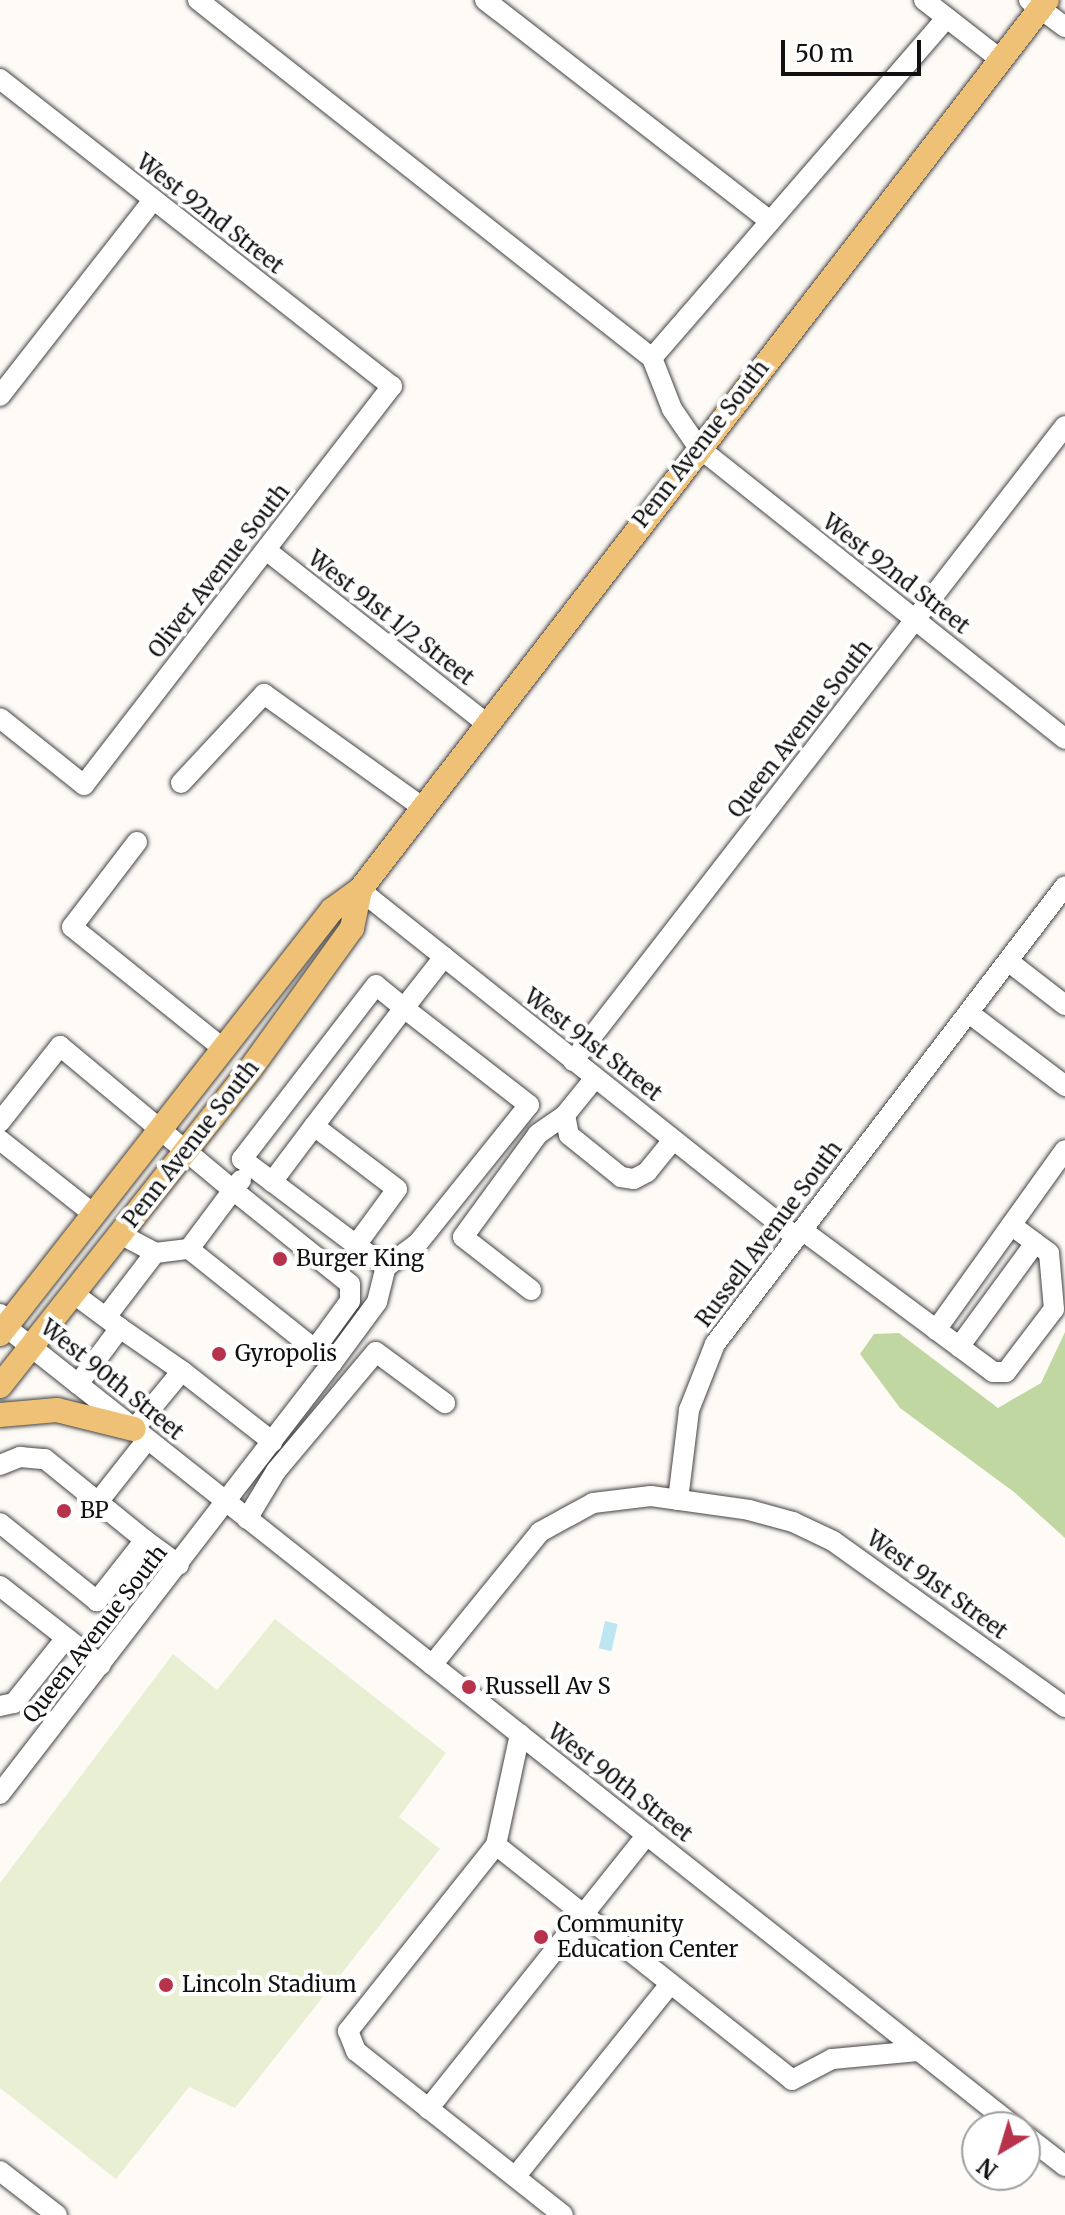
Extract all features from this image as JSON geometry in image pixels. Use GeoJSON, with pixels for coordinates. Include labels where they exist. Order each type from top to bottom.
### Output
{"type":"FeatureCollection","features":[{"type":"Feature","properties":{"kind":"main road","name":"Penn Avenue South"},"geometry":{"type":"LineString","coordinates":[[2,1325],[332,910],[360,890],[698,447],[1001,60],[1039,3]]}},
{"type":"Feature","properties":{"kind":"main road","name":"Penn Avenue South"},"geometry":{"type":"LineString","coordinates":[[0,1386],[187,1151],[352,928],[360,890]]}},
{"type":"Feature","properties":{"kind":"main road"},"geometry":{"type":"LineString","coordinates":[[0,1415],[57,1410],[141,1434]]}},
{"type":"Feature","properties":{"kind":"street"},"geometry":{"type":"LineString","coordinates":[[198,0],[652,358],[947,18]]}},
{"type":"Feature","properties":{"kind":"street"},"geometry":{"type":"LineString","coordinates":[[485,0],[770,221]]}},
{"type":"Feature","properties":{"kind":"street"},"geometry":{"type":"LineString","coordinates":[[924,0],[1001,60]]}},
{"type":"Feature","properties":{"kind":"street"},"geometry":{"type":"LineString","coordinates":[[1039,3],[1065,27]]}},
{"type":"Feature","properties":{"kind":"street","name":"West 92nd Street"},"geometry":{"type":"LineString","coordinates":[[0,79],[392,386]]}},
{"type":"Feature","properties":{"kind":"street"},"geometry":{"type":"LineString","coordinates":[[0,396],[153,200]]}},
{"type":"Feature","properties":{"kind":"street","name":"West 92nd Street"},"geometry":{"type":"LineString","coordinates":[[652,358],[672,409],[698,447],[1065,739]]}},
{"type":"Feature","properties":{"kind":"street","name":"Oliver Avenue South"},"geometry":{"type":"LineString","coordinates":[[0,718],[84,785],[392,386]]}},
{"type":"Feature","properties":{"kind":"street","name":"Queen Avenue South"},"geometry":{"type":"LineString","coordinates":[[573,1061],[1065,426]]}},
{"type":"Feature","properties":{"kind":"street","name":"West 91st 1/2 Street"},"geometry":{"type":"LineString","coordinates":[[266,550],[486,723]]}},
{"type":"Feature","properties":{"kind":"street"},"geometry":{"type":"LineString","coordinates":[[181,783],[224,732],[243,722],[264,694],[422,807]]}},
{"type":"Feature","properties":{"kind":"street"},"geometry":{"type":"LineString","coordinates":[[137,842],[72,927],[221,1047]]}},
{"type":"Feature","properties":{"kind":"street","name":"Russell Avenue South"},"geometry":{"type":"LineString","coordinates":[[678,1500],[689,1410],[698,1376],[722,1334],[1065,886]]}},
{"type":"Feature","properties":{"kind":"street","name":"West 91st Street"},"geometry":{"type":"LineString","coordinates":[[360,890],[673,1140],[993,1372],[1006,1372],[1018,1363],[1054,1309],[1049,1253],[1035,1243]]}},
{"type":"Feature","properties":{"kind":"street"},"geometry":{"type":"LineString","coordinates":[[272,1182],[444,957]]}},
{"type":"Feature","properties":{"kind":"street"},"geometry":{"type":"LineString","coordinates":[[1008,961],[1065,1005]]}},
{"type":"Feature","properties":{"kind":"street"},"geometry":{"type":"LineString","coordinates":[[376,985],[404,1008],[529,1105],[418,1243],[386,1267],[242,1159],[376,985]]}},
{"type":"Feature","properties":{"kind":"street"},"geometry":{"type":"LineString","coordinates":[[969,1013],[1065,1086]]}},
{"type":"Feature","properties":{"kind":"street"},"geometry":{"type":"LineString","coordinates":[[0,1122],[60,1046],[350,1284],[350,1301],[315,1349]]}},
{"type":"Feature","properties":{"kind":"street"},"geometry":{"type":"LineString","coordinates":[[531,1290],[463,1237],[538,1134],[565,1115],[595,1078]]}},
{"type":"Feature","properties":{"kind":"street"},"geometry":{"type":"LineString","coordinates":[[565,1115],[569,1135],[621,1177],[634,1179],[647,1172],[673,1140]]}},
{"type":"Feature","properties":{"kind":"street"},"geometry":{"type":"LineString","coordinates":[[314,1126],[397,1189],[356,1245]]}},
{"type":"Feature","properties":{"kind":"street"},"geometry":{"type":"LineString","coordinates":[[0,1140],[92,1213]]}},
{"type":"Feature","properties":{"kind":"street"},"geometry":{"type":"LineString","coordinates":[[936,1330],[1065,1150]]}},
{"type":"Feature","properties":{"kind":"street"},"geometry":{"type":"LineString","coordinates":[[189,1249],[251,1166]]}},
{"type":"Feature","properties":{"kind":"street"},"geometry":{"type":"LineString","coordinates":[[959,1347],[1035,1243],[1011,1225]]}},
{"type":"Feature","properties":{"kind":"street"},"geometry":{"type":"LineString","coordinates":[[120,1234],[155,1253],[189,1249],[332,1363]]}},
{"type":"Feature","properties":{"kind":"street"},"geometry":{"type":"LineString","coordinates":[[78,1384],[155,1253]]}},
{"type":"Feature","properties":{"kind":"street","name":"Queen Avenue South"},"geometry":{"type":"LineString","coordinates":[[0,1794],[228,1504],[377,1302],[386,1267]]}},
{"type":"Feature","properties":{"kind":"street"},"geometry":{"type":"LineString","coordinates":[[74,1294],[182,1371],[273,1442]]}},
{"type":"Feature","properties":{"kind":"street","name":"West 90th Street"},"geometry":{"type":"LineString","coordinates":[[2,1325],[995,2111]]}},
{"type":"Feature","properties":{"kind":"street"},"geometry":{"type":"LineString","coordinates":[[247,1519],[276,1471],[376,1352],[445,1403]]}},
{"type":"Feature","properties":{"kind":"street"},"geometry":{"type":"LineString","coordinates":[[98,1502],[182,1371]]}},
{"type":"Feature","properties":{"kind":"street"},"geometry":{"type":"LineString","coordinates":[[0,1465],[20,1457],[45,1459],[179,1565]]}},
{"type":"Feature","properties":{"kind":"street"},"geometry":{"type":"LineString","coordinates":[[432,1665],[540,1532],[564,1515],[621,1497],[678,1500]]}},
{"type":"Feature","properties":{"kind":"street","name":"West 91st Street"},"geometry":{"type":"LineString","coordinates":[[678,1500],[749,1510],[793,1522],[833,1541],[1065,1707]]}},
{"type":"Feature","properties":{"kind":"street"},"geometry":{"type":"LineString","coordinates":[[0,1523],[97,1601],[145,1540]]}},
{"type":"Feature","properties":{"kind":"street"},"geometry":{"type":"LineString","coordinates":[[0,1586],[101,1665]]}},
{"type":"Feature","properties":{"kind":"street"},"geometry":{"type":"LineString","coordinates":[[0,1706],[14,1703],[66,1638]]}},
{"type":"Feature","properties":{"kind":"street"},"geometry":{"type":"LineString","coordinates":[[520,1734],[496,1845],[348,2031],[356,2051],[563,2215]]}},
{"type":"Feature","properties":{"kind":"street"},"geometry":{"type":"LineString","coordinates":[[428,2109],[647,1835]]}},
{"type":"Feature","properties":{"kind":"street"},"geometry":{"type":"LineString","coordinates":[[496,1845],[792,2080],[832,2059],[919,2051]]}},
{"type":"Feature","properties":{"kind":"street"},"geometry":{"type":"LineString","coordinates":[[515,2177],[670,1984]]}},
{"type":"Feature","properties":{"kind":"street"},"geometry":{"type":"LineString","coordinates":[[1041,2147],[1065,2166]]}},
{"type":"Feature","properties":{"kind":"street"},"geometry":{"type":"LineString","coordinates":[[0,2171],[57,2215]]}},
{"type":"Feature","properties":{"kind":"green space"},"geometry":{"type":"Polygon","coordinates":[[[1065,1332],[1065,1538],[1014,1492],[900,1408],[860,1354],[874,1334],[899,1333],[998,1408],[1041,1383],[1065,1332]]]}},
{"type":"Feature","properties":{"kind":"green space","name":"Lincoln Stadium"},"geometry":{"type":"Polygon","coordinates":[[[275,1619],[446,1753],[399,1817],[440,1849],[235,2108],[189,2087],[116,2179],[0,2088],[0,1883],[173,1654],[217,1690],[275,1619]]]}},
{"type":"Feature","properties":{"kind":"water"},"geometry":{"type":"Polygon","coordinates":[[[605,1621],[618,1624],[611,1651],[599,1648],[605,1621]]]}},
{"type":"Feature","properties":{"kind":"place","name":"Burger King"},"geometry":{"type":"Point","coordinates":[280,1259]}},
{"type":"Feature","properties":{"kind":"place","name":"Gyropolis"},"geometry":{"type":"Point","coordinates":[219,1354]}},
{"type":"Feature","properties":{"kind":"place","name":"BP"},"geometry":{"type":"Point","coordinates":[64,1511]}},
{"type":"Feature","properties":{"kind":"place","name":"Russell Av S"},"geometry":{"type":"Point","coordinates":[469,1687]}},
{"type":"Feature","properties":{"kind":"place","name":"Community Education Center"},"geometry":{"type":"Point","coordinates":[541,1937]}},
{"type":"Feature","properties":{"kind":"place","name":"Lincoln Stadium"},"geometry":{"type":"Point","coordinates":[166,1985]}}]}
